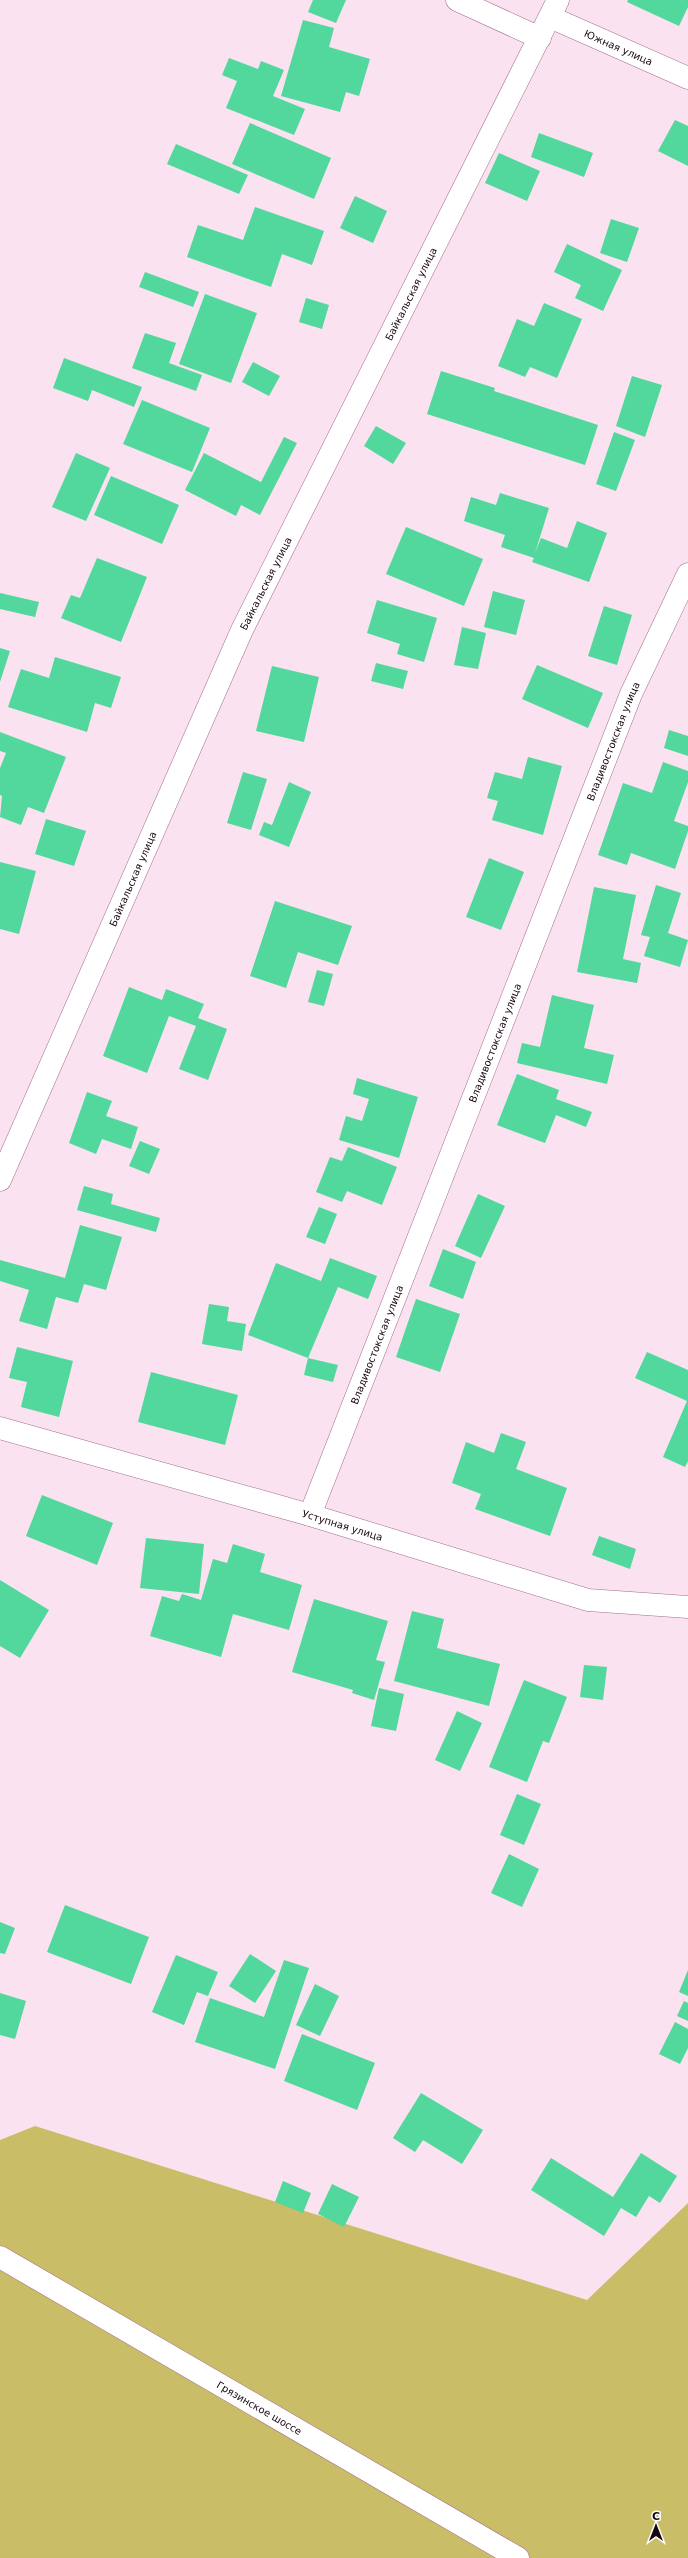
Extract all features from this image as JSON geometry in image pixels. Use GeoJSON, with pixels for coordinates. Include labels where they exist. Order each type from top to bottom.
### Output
{"type":"FeatureCollection","features":[{"type":"Feature","properties":{"kind":"street"},"geometry":{"type":"LineString","coordinates":[[457,0],[540,38]]}},
{"type":"Feature","properties":{"kind":"street","name":"Байкальская улица"},"geometry":{"type":"LineString","coordinates":[[0,1180],[242,630],[554,8]]}},
{"type":"Feature","properties":{"kind":"street","name":"Южная улица"},"geometry":{"type":"LineString","coordinates":[[554,8],[688,78]]}},
{"type":"Feature","properties":{"kind":"street","name":"Владивостокская улица"},"geometry":{"type":"LineString","coordinates":[[310,1515],[631,694],[688,574]]}},
{"type":"Feature","properties":{"kind":"street","name":"Уступная улица"},"geometry":{"type":"LineString","coordinates":[[0,1428],[310,1515],[588,1600],[688,1607]]}},
{"type":"Feature","properties":{"kind":"street","name":"Грязинское шоссе"},"geometry":{"type":"LineString","coordinates":[[0,2257],[518,2558]]}},
{"type":"Feature","properties":{"kind":"shaded area"},"geometry":{"type":"Polygon","coordinates":[[[35,2126],[587,2300],[688,2203],[688,2558],[0,2558],[0,2140],[35,2126]]]}},
{"type":"Feature","properties":{"kind":"building"},"geometry":{"type":"Polygon","coordinates":[[[313,0],[346,0],[336,23],[308,12],[313,0]]]}},
{"type":"Feature","properties":{"kind":"building"},"geometry":{"type":"Polygon","coordinates":[[[628,0],[688,0],[688,7],[679,26],[627,2],[628,0]]]}},
{"type":"Feature","properties":{"kind":"building"},"geometry":{"type":"Polygon","coordinates":[[[303,20],[334,28],[329,47],[370,59],[359,96],[346,92],[340,112],[281,96],[303,20]]]}},
{"type":"Feature","properties":{"kind":"building"},"geometry":{"type":"Polygon","coordinates":[[[229,58],[258,69],[261,61],[284,70],[273,96],[305,109],[294,135],[226,108],[237,81],[222,75],[229,58]]]}},
{"type":"Feature","properties":{"kind":"building"},"geometry":{"type":"Polygon","coordinates":[[[675,120],[688,126],[688,166],[658,151],[675,120]]]}},
{"type":"Feature","properties":{"kind":"building"},"geometry":{"type":"Polygon","coordinates":[[[250,123],[331,158],[314,199],[232,164],[250,123]]]}},
{"type":"Feature","properties":{"kind":"building"},"geometry":{"type":"Polygon","coordinates":[[[539,133],[593,153],[584,177],[531,157],[539,133]]]}},
{"type":"Feature","properties":{"kind":"building"},"geometry":{"type":"Polygon","coordinates":[[[176,144],[248,175],[239,194],[167,164],[176,144]]]}},
{"type":"Feature","properties":{"kind":"building"},"geometry":{"type":"Polygon","coordinates":[[[499,153],[540,171],[527,201],[485,183],[499,153]]]}},
{"type":"Feature","properties":{"kind":"building"},"geometry":{"type":"Polygon","coordinates":[[[355,196],[387,211],[373,243],[340,228],[355,196]]]}},
{"type":"Feature","properties":{"kind":"building"},"geometry":{"type":"Polygon","coordinates":[[[255,207],[324,231],[312,265],[282,254],[271,287],[187,257],[198,225],[243,240],[255,207]]]}},
{"type":"Feature","properties":{"kind":"building"},"geometry":{"type":"Polygon","coordinates":[[[611,219],[639,228],[627,262],[600,253],[611,219]]]}},
{"type":"Feature","properties":{"kind":"building"},"geometry":{"type":"Polygon","coordinates":[[[567,244],[622,270],[603,311],[575,298],[581,285],[554,272],[567,244]]]}},
{"type":"Feature","properties":{"kind":"building"},"geometry":{"type":"Polygon","coordinates":[[[145,272],[199,292],[193,307],[139,287],[145,272]]]}},
{"type":"Feature","properties":{"kind":"building"},"geometry":{"type":"Polygon","coordinates":[[[205,294],[257,313],[231,383],[179,364],[205,294]]]}},
{"type":"Feature","properties":{"kind":"building"},"geometry":{"type":"Polygon","coordinates":[[[306,298],[329,305],[322,329],[299,322],[306,298]]]}},
{"type":"Feature","properties":{"kind":"building"},"geometry":{"type":"Polygon","coordinates":[[[544,303],[582,319],[557,378],[530,367],[525,377],[498,366],[517,319],[534,326],[544,303]]]}},
{"type":"Feature","properties":{"kind":"building"},"geometry":{"type":"Polygon","coordinates":[[[145,333],[176,343],[169,363],[202,375],[196,391],[132,368],[145,333]]]}},
{"type":"Feature","properties":{"kind":"building"},"geometry":{"type":"Polygon","coordinates":[[[64,358],[142,387],[134,407],[92,390],[88,401],[53,388],[64,358]]]}},
{"type":"Feature","properties":{"kind":"building"},"geometry":{"type":"Polygon","coordinates":[[[253,362],[280,376],[269,396],[242,382],[253,362]]]}},
{"type":"Feature","properties":{"kind":"building"},"geometry":{"type":"Polygon","coordinates":[[[441,371],[495,388],[494,391],[598,425],[585,465],[427,414],[441,371]]]}},
{"type":"Feature","properties":{"kind":"building"},"geometry":{"type":"Polygon","coordinates":[[[632,376],[662,385],[645,437],[616,426],[632,376]]]}},
{"type":"Feature","properties":{"kind":"building"},"geometry":{"type":"Polygon","coordinates":[[[142,400],[210,428],[192,472],[123,444],[142,400]]]}},
{"type":"Feature","properties":{"kind":"building"},"geometry":{"type":"Polygon","coordinates":[[[376,426],[406,443],[393,464],[364,446],[376,426]]]}},
{"type":"Feature","properties":{"kind":"building"},"geometry":{"type":"Polygon","coordinates":[[[614,432],[635,440],[616,491],[596,484],[614,432]]]}},
{"type":"Feature","properties":{"kind":"building"},"geometry":{"type":"Polygon","coordinates":[[[284,437],[297,443],[260,515],[241,505],[236,516],[185,490],[204,453],[261,482],[284,437]]]}},
{"type":"Feature","properties":{"kind":"building"},"geometry":{"type":"Polygon","coordinates":[[[76,453],[110,468],[86,521],[52,507],[76,453]]]}},
{"type":"Feature","properties":{"kind":"building"},"geometry":{"type":"Polygon","coordinates":[[[111,476],[179,505],[162,544],[94,515],[111,476]]]}},
{"type":"Feature","properties":{"kind":"building"},"geometry":{"type":"Polygon","coordinates":[[[500,493],[549,508],[535,553],[541,538],[567,548],[577,521],[607,533],[589,582],[532,562],[534,558],[501,547],[505,535],[464,521],[471,497],[496,505],[500,493]]]}},
{"type":"Feature","properties":{"kind":"building"},"geometry":{"type":"Polygon","coordinates":[[[406,527],[483,559],[464,606],[386,574],[406,527]]]}},
{"type":"Feature","properties":{"kind":"building"},"geometry":{"type":"Polygon","coordinates":[[[97,558],[147,577],[121,642],[61,618],[71,595],[80,598],[97,558]]]}},
{"type":"Feature","properties":{"kind":"building"},"geometry":{"type":"Polygon","coordinates":[[[493,591],[525,600],[516,635],[484,627],[493,591]]]}},
{"type":"Feature","properties":{"kind":"building"},"geometry":{"type":"Polygon","coordinates":[[[0,593],[39,602],[35,617],[0,609],[0,593]]]}},
{"type":"Feature","properties":{"kind":"building"},"geometry":{"type":"Polygon","coordinates":[[[377,600],[437,618],[424,662],[397,654],[400,644],[367,633],[377,600]]]}},
{"type":"Feature","properties":{"kind":"building"},"geometry":{"type":"Polygon","coordinates":[[[604,606],[632,615],[617,665],[588,656],[604,606]]]}},
{"type":"Feature","properties":{"kind":"building"},"geometry":{"type":"Polygon","coordinates":[[[462,627],[486,633],[478,669],[454,665],[462,627]]]}},
{"type":"Feature","properties":{"kind":"building"},"geometry":{"type":"Polygon","coordinates":[[[0,648],[10,651],[0,682],[0,648]]]}},
{"type":"Feature","properties":{"kind":"building"},"geometry":{"type":"Polygon","coordinates":[[[55,657],[121,677],[111,708],[95,703],[87,732],[8,707],[21,669],[49,678],[55,657]]]}},
{"type":"Feature","properties":{"kind":"building"},"geometry":{"type":"Polygon","coordinates":[[[376,663],[408,671],[403,689],[371,681],[376,663]]]}},
{"type":"Feature","properties":{"kind":"building"},"geometry":{"type":"Polygon","coordinates":[[[537,665],[603,693],[588,728],[522,699],[537,665]]]}},
{"type":"Feature","properties":{"kind":"building"},"geometry":{"type":"Polygon","coordinates":[[[272,666],[319,677],[304,742],[256,731],[272,666]]]}},
{"type":"Feature","properties":{"kind":"building"},"geometry":{"type":"Polygon","coordinates":[[[669,730],[688,736],[688,756],[664,748],[669,730]]]}},
{"type":"Feature","properties":{"kind":"building"},"geometry":{"type":"Polygon","coordinates":[[[0,732],[66,757],[44,813],[28,807],[21,825],[0,817],[2,796],[0,795],[0,768],[6,753],[0,751],[0,732]]]}},
{"type":"Feature","properties":{"kind":"building"},"geometry":{"type":"Polygon","coordinates":[[[528,757],[562,766],[543,835],[492,820],[498,801],[487,798],[495,772],[522,779],[528,757]]]}},
{"type":"Feature","properties":{"kind":"building"},"geometry":{"type":"Polygon","coordinates":[[[663,762],[688,771],[688,782],[674,821],[688,826],[688,831],[675,869],[631,853],[627,865],[598,855],[623,783],[652,793],[663,762]]]}},
{"type":"Feature","properties":{"kind":"building"},"geometry":{"type":"Polygon","coordinates":[[[243,772],[267,779],[251,830],[227,823],[243,772]]]}},
{"type":"Feature","properties":{"kind":"building"},"geometry":{"type":"Polygon","coordinates":[[[289,782],[311,792],[289,847],[259,835],[264,822],[272,825],[289,782]]]}},
{"type":"Feature","properties":{"kind":"building"},"geometry":{"type":"Polygon","coordinates":[[[46,819],[86,831],[74,866],[35,854],[46,819]]]}},
{"type":"Feature","properties":{"kind":"building"},"geometry":{"type":"Polygon","coordinates":[[[489,858],[524,872],[501,930],[466,917],[489,858]]]}},
{"type":"Feature","properties":{"kind":"building"},"geometry":{"type":"Polygon","coordinates":[[[0,862],[36,871],[19,934],[0,929],[0,862]]]}},
{"type":"Feature","properties":{"kind":"building"},"geometry":{"type":"Polygon","coordinates":[[[656,885],[681,893],[668,933],[688,940],[680,967],[644,956],[650,937],[641,935],[656,885]]]}},
{"type":"Feature","properties":{"kind":"building"},"geometry":{"type":"Polygon","coordinates":[[[594,887],[636,895],[623,959],[641,963],[637,983],[577,972],[594,887]]]}},
{"type":"Feature","properties":{"kind":"building"},"geometry":{"type":"Polygon","coordinates":[[[275,901],[352,926],[338,965],[298,952],[286,988],[250,976],[275,901]]]}},
{"type":"Feature","properties":{"kind":"building"},"geometry":{"type":"Polygon","coordinates":[[[317,970],[333,974],[324,1006],[308,1002],[317,970]]]}},
{"type":"Feature","properties":{"kind":"building"},"geometry":{"type":"Polygon","coordinates":[[[129,987],[162,1000],[166,989],[204,1004],[198,1018],[227,1029],[208,1080],[179,1069],[196,1026],[169,1016],[147,1073],[103,1056],[129,987]]]}},
{"type":"Feature","properties":{"kind":"building"},"geometry":{"type":"Polygon","coordinates":[[[552,995],[594,1005],[584,1048],[614,1055],[607,1084],[517,1063],[522,1043],[540,1047],[552,995]]]}},
{"type":"Feature","properties":{"kind":"building"},"geometry":{"type":"Polygon","coordinates":[[[517,1074],[559,1090],[556,1099],[592,1112],[586,1127],[556,1115],[545,1143],[497,1125],[517,1074]]]}},
{"type":"Feature","properties":{"kind":"building"},"geometry":{"type":"Polygon","coordinates":[[[357,1078],[418,1097],[399,1158],[339,1140],[346,1116],[362,1121],[369,1099],[353,1094],[357,1078]]]}},
{"type":"Feature","properties":{"kind":"building"},"geometry":{"type":"Polygon","coordinates":[[[87,1092],[112,1101],[106,1116],[138,1127],[131,1149],[102,1139],[96,1154],[69,1143],[87,1092]]]}},
{"type":"Feature","properties":{"kind":"building"},"geometry":{"type":"Polygon","coordinates":[[[140,1141],[160,1149],[149,1174],[129,1166],[140,1141]]]}},
{"type":"Feature","properties":{"kind":"building"},"geometry":{"type":"Polygon","coordinates":[[[348,1147],[397,1167],[382,1205],[347,1191],[342,1202],[316,1192],[330,1157],[342,1161],[348,1147]]]}},
{"type":"Feature","properties":{"kind":"building"},"geometry":{"type":"Polygon","coordinates":[[[84,1186],[113,1194],[111,1204],[160,1218],[156,1232],[77,1210],[84,1186]]]}},
{"type":"Feature","properties":{"kind":"building"},"geometry":{"type":"Polygon","coordinates":[[[478,1194],[505,1206],[481,1258],[455,1246],[478,1194]]]}},
{"type":"Feature","properties":{"kind":"building"},"geometry":{"type":"Polygon","coordinates":[[[319,1207],[337,1214],[325,1244],[306,1237],[319,1207]]]}},
{"type":"Feature","properties":{"kind":"building"},"geometry":{"type":"Polygon","coordinates":[[[80,1225],[122,1237],[106,1290],[84,1284],[78,1303],[56,1297],[47,1329],[19,1321],[29,1290],[0,1281],[0,1260],[65,1278],[80,1225]]]}},
{"type":"Feature","properties":{"kind":"building"},"geometry":{"type":"Polygon","coordinates":[[[443,1249],[476,1262],[463,1299],[429,1286],[443,1249]]]}},
{"type":"Feature","properties":{"kind":"building"},"geometry":{"type":"Polygon","coordinates":[[[330,1258],[377,1276],[368,1299],[338,1287],[308,1358],[248,1335],[276,1263],[321,1281],[330,1258]]]}},
{"type":"Feature","properties":{"kind":"building"},"geometry":{"type":"Polygon","coordinates":[[[416,1299],[460,1314],[440,1372],[396,1357],[416,1299]]]}},
{"type":"Feature","properties":{"kind":"building"},"geometry":{"type":"Polygon","coordinates":[[[209,1304],[229,1307],[227,1321],[246,1324],[242,1351],[202,1344],[209,1304]]]}},
{"type":"Feature","properties":{"kind":"building"},"geometry":{"type":"Polygon","coordinates":[[[17,1347],[73,1361],[59,1417],[21,1407],[27,1382],[9,1378],[17,1347]]]}},
{"type":"Feature","properties":{"kind":"building"},"geometry":{"type":"Polygon","coordinates":[[[647,1352],[688,1370],[688,1461],[685,1467],[663,1457],[687,1401],[635,1378],[647,1352]]]}},
{"type":"Feature","properties":{"kind":"building"},"geometry":{"type":"Polygon","coordinates":[[[308,1358],[338,1365],[333,1382],[304,1375],[308,1358]]]}},
{"type":"Feature","properties":{"kind":"building"},"geometry":{"type":"Polygon","coordinates":[[[151,1372],[238,1395],[225,1445],[138,1422],[151,1372]]]}},
{"type":"Feature","properties":{"kind":"building"},"geometry":{"type":"Polygon","coordinates":[[[501,1433],[526,1442],[516,1469],[567,1488],[550,1536],[475,1509],[481,1494],[452,1483],[466,1442],[494,1453],[501,1433]]]}},
{"type":"Feature","properties":{"kind":"building"},"geometry":{"type":"Polygon","coordinates":[[[42,1495],[113,1523],[97,1565],[26,1536],[42,1495]]]}},
{"type":"Feature","properties":{"kind":"building"},"geometry":{"type":"Polygon","coordinates":[[[599,1536],[636,1549],[630,1569],[592,1555],[599,1536]]]}},
{"type":"Feature","properties":{"kind":"building"},"geometry":{"type":"Polygon","coordinates":[[[146,1538],[204,1544],[199,1594],[140,1588],[146,1538]]]}},
{"type":"Feature","properties":{"kind":"building"},"geometry":{"type":"Polygon","coordinates":[[[233,1544],[265,1554],[260,1572],[302,1585],[289,1630],[233,1614],[221,1657],[150,1636],[162,1596],[179,1601],[182,1594],[201,1600],[213,1559],[227,1563],[233,1544]]]}},
{"type":"Feature","properties":{"kind":"building"},"geometry":{"type":"Polygon","coordinates":[[[0,1580],[49,1610],[20,1658],[0,1646],[0,1580]]]}},
{"type":"Feature","properties":{"kind":"building"},"geometry":{"type":"Polygon","coordinates":[[[314,1599],[388,1621],[376,1660],[385,1662],[374,1700],[352,1693],[353,1690],[292,1672],[314,1599]]]}},
{"type":"Feature","properties":{"kind":"building"},"geometry":{"type":"Polygon","coordinates":[[[412,1611],[444,1619],[437,1648],[500,1664],[489,1706],[394,1681],[412,1611]]]}},
{"type":"Feature","properties":{"kind":"building"},"geometry":{"type":"Polygon","coordinates":[[[584,1665],[607,1667],[603,1700],[580,1697],[584,1665]]]}},
{"type":"Feature","properties":{"kind":"building"},"geometry":{"type":"Polygon","coordinates":[[[524,1680],[567,1697],[549,1743],[543,1741],[527,1782],[489,1767],[524,1680]]]}},
{"type":"Feature","properties":{"kind":"building"},"geometry":{"type":"Polygon","coordinates":[[[379,1688],[404,1694],[396,1731],[371,1726],[379,1688]]]}},
{"type":"Feature","properties":{"kind":"building"},"geometry":{"type":"Polygon","coordinates":[[[457,1711],[482,1723],[460,1771],[435,1760],[457,1711]]]}},
{"type":"Feature","properties":{"kind":"building"},"geometry":{"type":"Polygon","coordinates":[[[517,1794],[541,1804],[524,1845],[500,1835],[517,1794]]]}},
{"type":"Feature","properties":{"kind":"building"},"geometry":{"type":"Polygon","coordinates":[[[509,1854],[539,1869],[522,1907],[491,1893],[509,1854]]]}},
{"type":"Feature","properties":{"kind":"building"},"geometry":{"type":"Polygon","coordinates":[[[65,1905],[149,1937],[131,1984],[47,1952],[65,1905]]]}},
{"type":"Feature","properties":{"kind":"building"},"geometry":{"type":"Polygon","coordinates":[[[0,1922],[15,1928],[5,1954],[0,1953],[0,1922]]]}},
{"type":"Feature","properties":{"kind":"building"},"geometry":{"type":"Polygon","coordinates":[[[250,1954],[276,1971],[255,2003],[229,1986],[250,1954]]]}},
{"type":"Feature","properties":{"kind":"building"},"geometry":{"type":"Polygon","coordinates":[[[176,1955],[218,1972],[208,1996],[197,1992],[184,2025],[152,2012],[176,1955]]]}},
{"type":"Feature","properties":{"kind":"building"},"geometry":{"type":"Polygon","coordinates":[[[284,1960],[309,1968],[275,2069],[195,2042],[210,1998],[264,2017],[284,1960]]]}},
{"type":"Feature","properties":{"kind":"building"},"geometry":{"type":"Polygon","coordinates":[[[688,1970],[688,1996],[679,1992],[688,1970]]]}},
{"type":"Feature","properties":{"kind":"building"},"geometry":{"type":"Polygon","coordinates":[[[315,1984],[339,1996],[320,2036],[296,2025],[315,1984]]]}},
{"type":"Feature","properties":{"kind":"building"},"geometry":{"type":"Polygon","coordinates":[[[0,1993],[26,2001],[15,2039],[0,2035],[0,1993]]]}},
{"type":"Feature","properties":{"kind":"building"},"geometry":{"type":"Polygon","coordinates":[[[684,2001],[688,2003],[688,2021],[677,2016],[684,2001]]]}},
{"type":"Feature","properties":{"kind":"building"},"geometry":{"type":"Polygon","coordinates":[[[675,2022],[688,2029],[688,2048],[680,2064],[659,2054],[675,2022]]]}},
{"type":"Feature","properties":{"kind":"building"},"geometry":{"type":"Polygon","coordinates":[[[302,2034],[375,2063],[357,2110],[284,2081],[302,2034]]]}},
{"type":"Feature","properties":{"kind":"building"},"geometry":{"type":"Polygon","coordinates":[[[421,2093],[483,2130],[462,2164],[423,2140],[415,2152],[393,2138],[421,2093]]]}},
{"type":"Feature","properties":{"kind":"building"},"geometry":{"type":"Polygon","coordinates":[[[641,2153],[677,2176],[660,2203],[649,2196],[636,2217],[621,2208],[604,2236],[531,2190],[551,2158],[613,2197],[641,2153]]]}},
{"type":"Feature","properties":{"kind":"building"},"geometry":{"type":"Polygon","coordinates":[[[283,2181],[311,2193],[303,2213],[275,2202],[283,2181]]]}},
{"type":"Feature","properties":{"kind":"building"},"geometry":{"type":"Polygon","coordinates":[[[332,2184],[359,2197],[344,2227],[318,2214],[332,2184]]]}}]}
